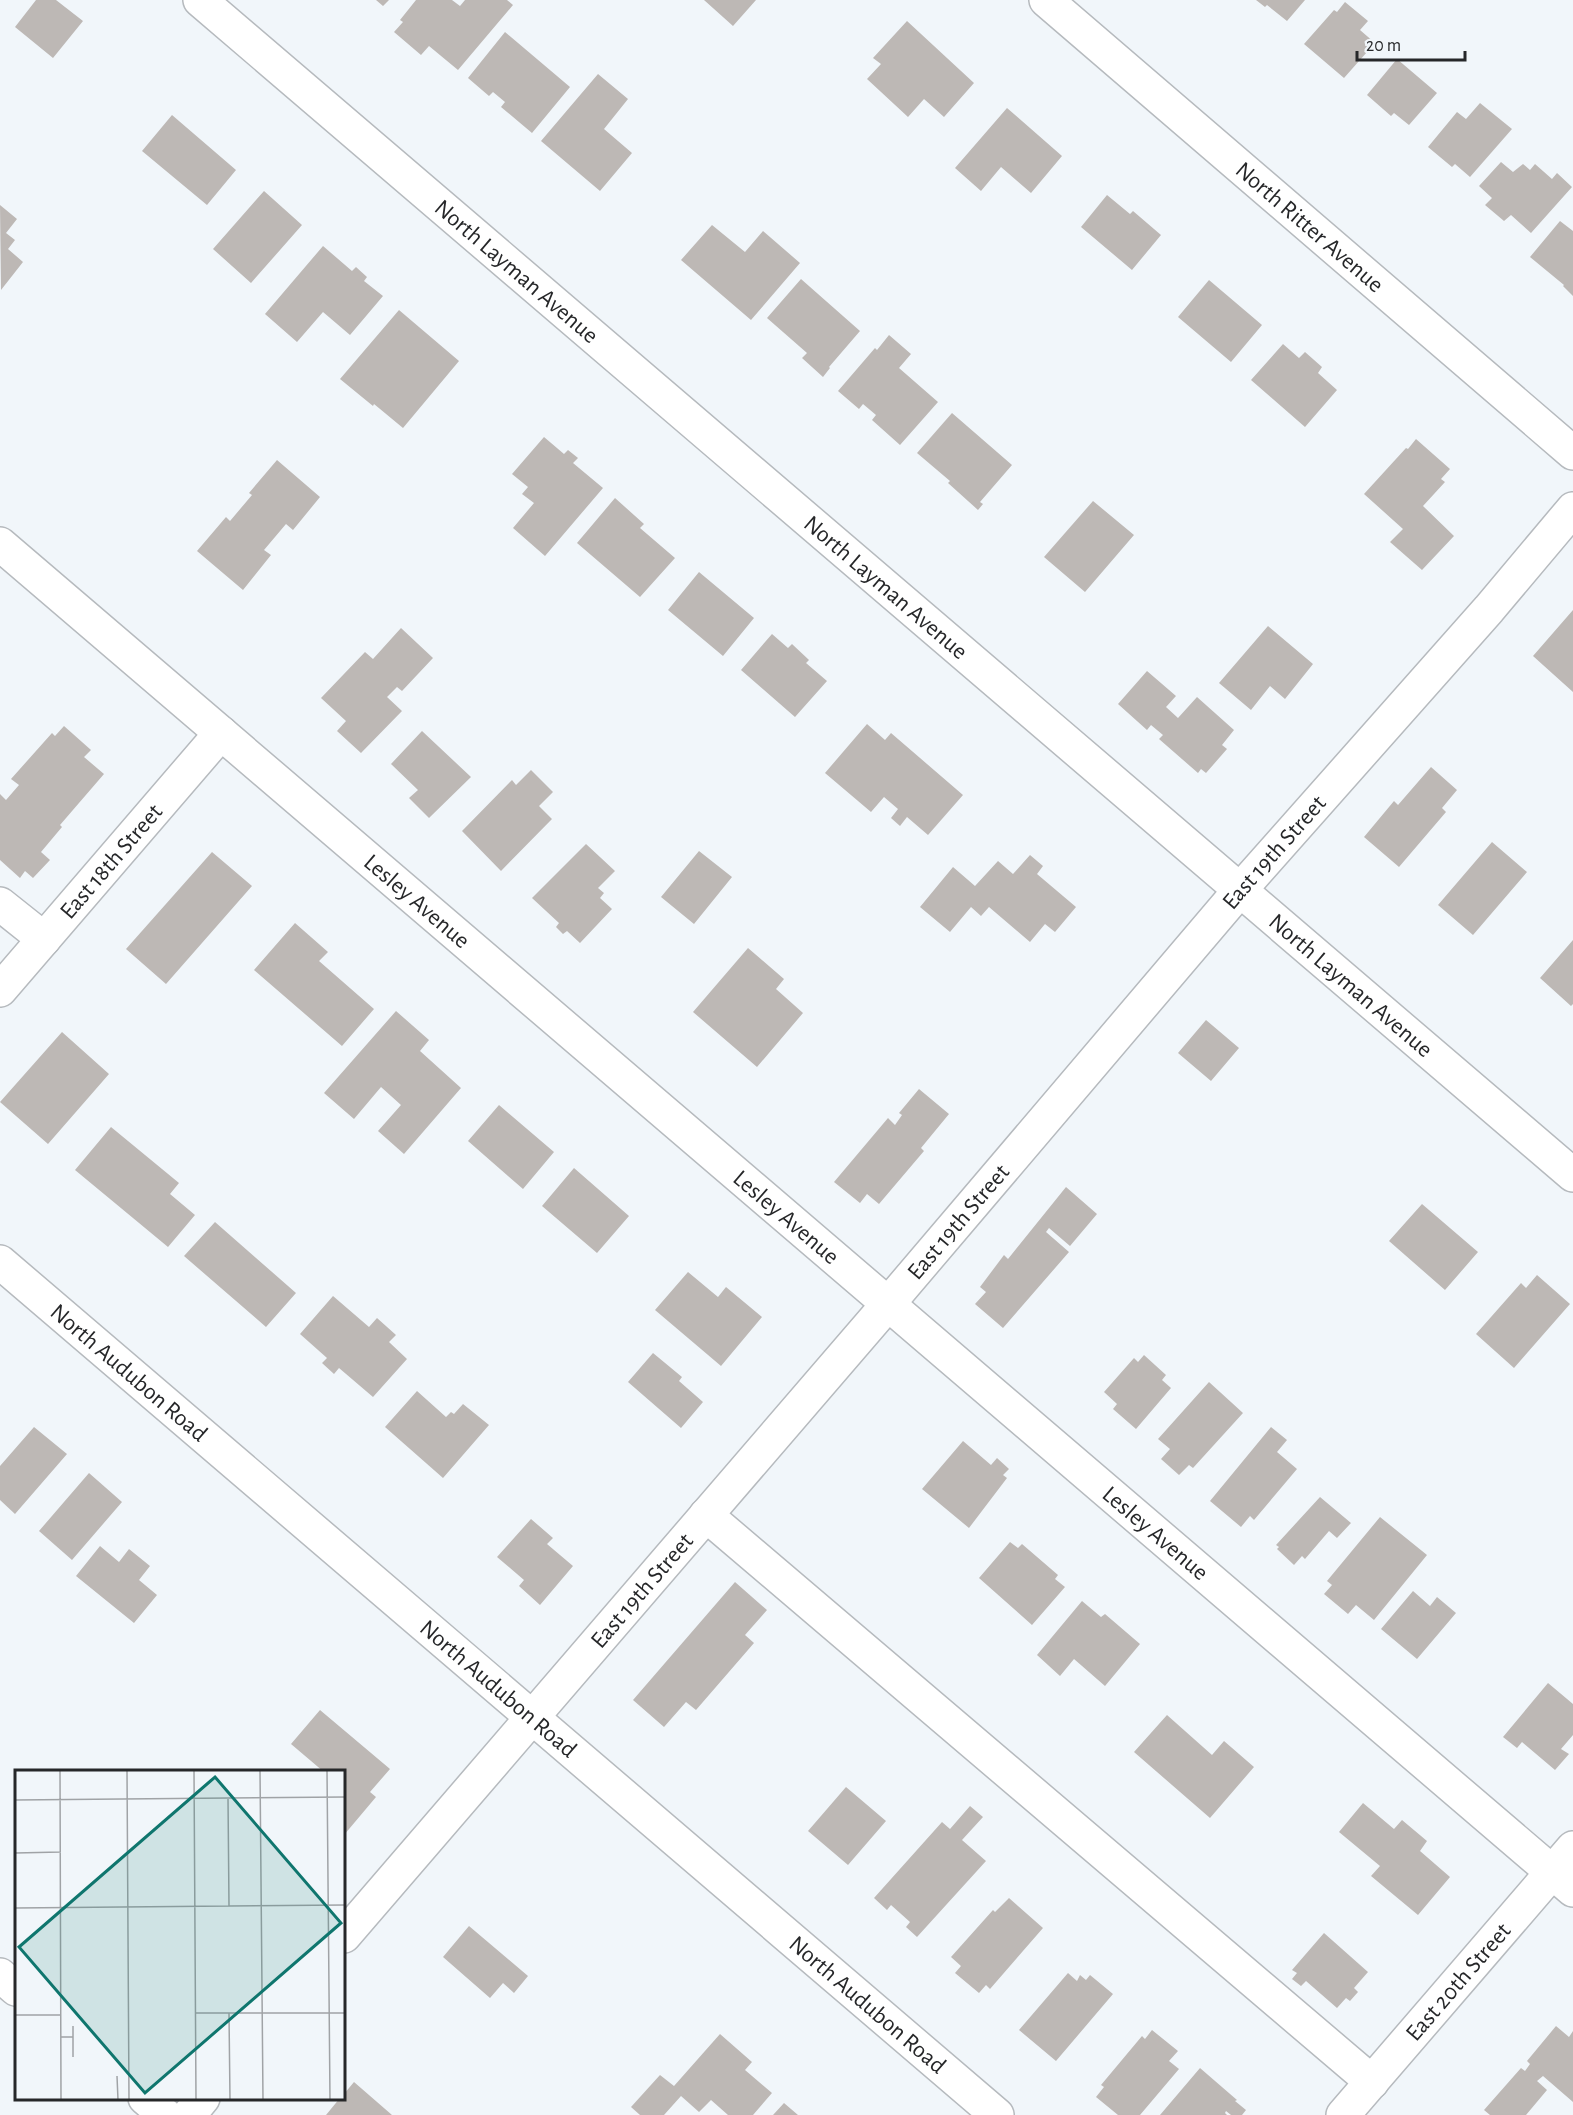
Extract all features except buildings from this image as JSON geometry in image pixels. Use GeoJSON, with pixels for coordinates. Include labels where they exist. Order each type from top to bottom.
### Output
{"type":"FeatureCollection","features":[{"type":"Feature","properties":{"kind":"street","name":"North Layman Avenue"},"geometry":{"type":"LineString","coordinates":[[200,0],[1573,1175]]}},
{"type":"Feature","properties":{"kind":"street","name":"North Ritter Avenue"},"geometry":{"type":"LineString","coordinates":[[1046,0],[1573,453]]}},
{"type":"Feature","properties":{"kind":"street","name":"East 19th Street"},"geometry":{"type":"LineString","coordinates":[[345,1935],[888,1304],[1240,890],[1489,609],[1573,509]]}},
{"type":"Feature","properties":{"kind":"street","name":"Lesley Avenue"},"geometry":{"type":"LineString","coordinates":[[0,544],[1563,1882]]}},
{"type":"Feature","properties":{"kind":"street","name":"East 18th Street"},"geometry":{"type":"LineString","coordinates":[[0,990],[221,733]]}},
{"type":"Feature","properties":{"kind":"street"},"geometry":{"type":"LineString","coordinates":[[0,904],[44,939]]}},
{"type":"Feature","properties":{"kind":"street","name":"North Audubon Road"},"geometry":{"type":"LineString","coordinates":[[0,1262],[997,2115]]}},
{"type":"Feature","properties":{"kind":"street"},"geometry":{"type":"LineString","coordinates":[[706,1515],[1372,2082]]}},
{"type":"Feature","properties":{"kind":"street","name":"East 20th Street"},"geometry":{"type":"LineString","coordinates":[[1343,2115],[1563,1882],[1573,1848]]}},
{"type":"Feature","properties":{"kind":"street"},"geometry":{"type":"LineString","coordinates":[[0,1975],[15,1988]]}},
{"type":"Feature","properties":{"kind":"street"},"geometry":{"type":"LineString","coordinates":[[148,2100],[165,2115]]}},
{"type":"Feature","properties":{"kind":"street"},"geometry":{"type":"LineString","coordinates":[[189,2115],[201,2100]]}}]}
